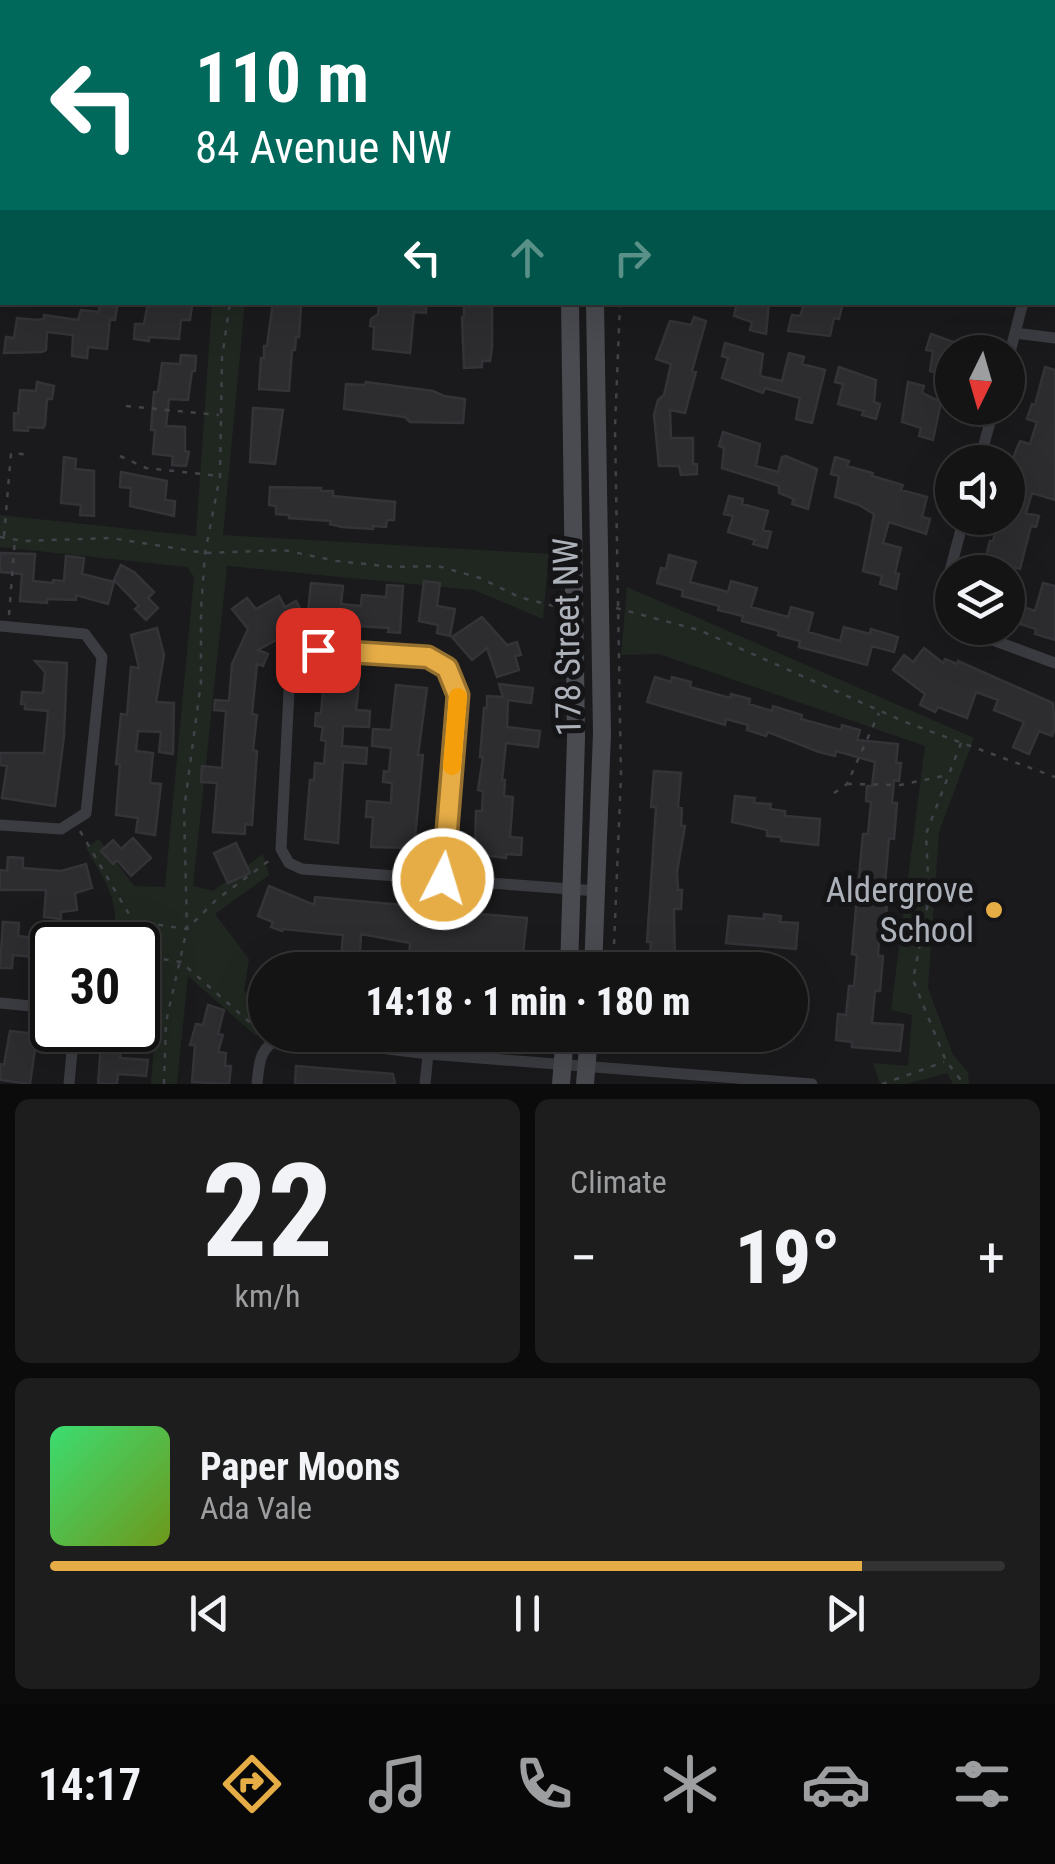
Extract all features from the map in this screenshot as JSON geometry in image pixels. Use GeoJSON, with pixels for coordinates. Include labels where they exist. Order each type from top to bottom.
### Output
{"type":"FeatureCollection","features":[{"type":"Feature","properties":{"kind":"main road","name":"178 Street NW"},"geometry":{"type":"LineString","coordinates":[[570,305],[576,607],[570,952]]}},
{"type":"Feature","properties":{"kind":"main road","name":"178 Street NW"},"geometry":{"type":"LineString","coordinates":[[594,952],[602,733],[595,305]]}},
{"type":"Feature","properties":{"kind":"main road"},"geometry":{"type":"LineString","coordinates":[[561,1084],[564,1052]]}},
{"type":"Feature","properties":{"kind":"street"},"geometry":{"type":"LineString","coordinates":[[1022,305],[1015,333],[1055,338]]}},
{"type":"Feature","properties":{"kind":"street"},"geometry":{"type":"LineString","coordinates":[[0,825],[61,830],[86,813],[102,657],[85,634],[4,626]]}},
{"type":"Feature","properties":{"kind":"street"},"geometry":{"type":"LineString","coordinates":[[1006,645],[1055,663]]}},
{"type":"Feature","properties":{"kind":"street"},"geometry":{"type":"LineString","coordinates":[[443,879],[458,695],[447,668],[428,657],[318,650],[301,657],[290,672],[281,849],[289,863],[302,869],[598,891]]}},
{"type":"Feature","properties":{"kind":"street"},"geometry":{"type":"LineString","coordinates":[[0,1003],[30,1006]]}},
{"type":"Feature","properties":{"kind":"street"},"geometry":{"type":"LineString","coordinates":[[69,1084],[72,1052]]}},
{"type":"Feature","properties":{"kind":"street"},"geometry":{"type":"LineString","coordinates":[[257,1084],[262,1052]]}},
{"type":"Feature","properties":{"kind":"street"},"geometry":{"type":"LineString","coordinates":[[412,1052],[563,1064],[586,1075],[812,1084]]}},
{"type":"Feature","properties":{"kind":"street"},"geometry":{"type":"LineString","coordinates":[[424,1084],[428,1054]]}},
{"type":"Feature","properties":{"kind":"path"},"geometry":{"type":"LineString","coordinates":[[164,1084],[166,1022],[187,928],[184,810],[201,682],[206,553],[220,476],[222,358],[230,305]]}},
{"type":"Feature","properties":{"kind":"path"},"geometry":{"type":"LineString","coordinates":[[614,952],[621,775],[615,428],[620,305]]}},
{"type":"Feature","properties":{"kind":"path"},"geometry":{"type":"LineString","coordinates":[[126,406],[221,415]]}},
{"type":"Feature","properties":{"kind":"path"},"geometry":{"type":"LineString","coordinates":[[30,455],[11,453],[2,537],[111,538],[206,553],[283,550],[356,563],[438,566],[480,578],[519,597],[558,607],[576,607]]}},
{"type":"Feature","properties":{"kind":"path"},"geometry":{"type":"LineString","coordinates":[[120,456],[146,468],[220,476]]}},
{"type":"Feature","properties":{"kind":"path"},"geometry":{"type":"LineString","coordinates":[[4,626],[15,540]]}},
{"type":"Feature","properties":{"kind":"path"},"geometry":{"type":"LineString","coordinates":[[600,608],[620,609],[699,630],[881,711],[1055,778]]}},
{"type":"Feature","properties":{"kind":"path"},"geometry":{"type":"LineString","coordinates":[[834,793],[847,784],[881,711]]}},
{"type":"Feature","properties":{"kind":"path"},"geometry":{"type":"LineString","coordinates":[[961,741],[926,834],[929,898],[913,980],[946,1061],[964,1084]]}},
{"type":"Feature","properties":{"kind":"path"},"geometry":{"type":"LineString","coordinates":[[847,784],[900,785],[948,775]]}},
{"type":"Feature","properties":{"kind":"path"},"geometry":{"type":"LineString","coordinates":[[74,821],[133,921],[187,928]]}},
{"type":"Feature","properties":{"kind":"path"},"geometry":{"type":"LineString","coordinates":[[187,928],[281,849]]}},
{"type":"Feature","properties":{"kind":"path"},"geometry":{"type":"LineString","coordinates":[[160,959],[181,962],[248,1022]]}},
{"type":"Feature","properties":{"kind":"path"},"geometry":{"type":"LineString","coordinates":[[882,1084],[946,1061]]}},
{"type":"Feature","properties":{"kind":"shaded area"},"geometry":{"type":"Polygon","coordinates":[[[212,305],[245,305],[223,535],[549,554],[543,619],[474,590],[227,566],[193,886],[213,891],[263,854],[269,875],[215,914],[248,958],[244,991],[248,994],[248,1029],[188,976],[177,1084],[151,1084],[153,1052],[160,1052],[160,922],[115,922],[111,895],[86,848],[99,839],[134,886],[165,887],[194,577],[187,567],[0,547],[0,515],[196,536],[212,305]]]}},
{"type":"Feature","properties":{"kind":"shaded area"},"geometry":{"type":"Polygon","coordinates":[[[627,587],[974,738],[939,832],[928,988],[953,1055],[968,1072],[969,1084],[953,1084],[947,1073],[907,1084],[880,1084],[873,1063],[908,1066],[912,1015],[891,1010],[925,746],[659,654],[621,655],[627,587]]]}},
{"type":"Feature","properties":{"kind":"building"},"geometry":{"type":"Polygon","coordinates":[[[100,305],[117,307],[115,320],[110,319],[107,349],[88,347],[87,358],[72,356],[73,335],[47,332],[46,350],[42,352],[4,353],[6,337],[14,338],[17,318],[38,320],[44,319],[44,315],[78,320],[81,310],[99,312],[100,305]]]}},
{"type":"Feature","properties":{"kind":"building"},"geometry":{"type":"Polygon","coordinates":[[[148,305],[192,306],[190,320],[181,320],[179,339],[134,339],[135,324],[144,324],[148,305]]]}},
{"type":"Feature","properties":{"kind":"building"},"geometry":{"type":"Polygon","coordinates":[[[273,305],[300,305],[289,391],[259,389],[261,358],[267,346],[273,305]]]}},
{"type":"Feature","properties":{"kind":"building"},"geometry":{"type":"Polygon","coordinates":[[[379,305],[426,305],[426,313],[414,312],[410,353],[373,349],[371,319],[378,314],[379,305]]]}},
{"type":"Feature","properties":{"kind":"building"},"geometry":{"type":"Polygon","coordinates":[[[464,305],[492,305],[490,361],[482,361],[482,367],[464,368],[464,305]]]}},
{"type":"Feature","properties":{"kind":"building"},"geometry":{"type":"Polygon","coordinates":[[[736,305],[769,305],[766,334],[750,330],[752,322],[734,316],[736,305]]]}},
{"type":"Feature","properties":{"kind":"building"},"geometry":{"type":"Polygon","coordinates":[[[804,305],[842,305],[830,336],[788,331],[792,315],[800,316],[804,305]]]}},
{"type":"Feature","properties":{"kind":"building"},"geometry":{"type":"Polygon","coordinates":[[[694,317],[706,321],[692,371],[696,372],[685,413],[670,410],[671,438],[693,438],[697,474],[681,475],[679,466],[659,466],[654,415],[658,400],[664,395],[671,364],[656,359],[670,321],[691,325],[694,317]]]}},
{"type":"Feature","properties":{"kind":"building"},"geometry":{"type":"Polygon","coordinates":[[[931,334],[935,335],[935,373],[930,371],[933,351],[926,350],[931,334]]]}},
{"type":"Feature","properties":{"kind":"building"},"geometry":{"type":"Polygon","coordinates":[[[725,343],[763,354],[760,376],[782,381],[789,353],[804,357],[802,364],[825,370],[812,423],[796,419],[800,398],[765,388],[763,393],[722,378],[728,358],[722,356],[725,343]]]}},
{"type":"Feature","properties":{"kind":"building"},"geometry":{"type":"Polygon","coordinates":[[[181,355],[196,356],[195,371],[188,400],[169,399],[166,426],[185,427],[185,451],[189,452],[186,466],[172,465],[173,456],[153,454],[155,430],[151,430],[154,392],[158,392],[162,363],[180,364],[181,355]]]}},
{"type":"Feature","properties":{"kind":"building"},"geometry":{"type":"Polygon","coordinates":[[[839,367],[876,380],[874,402],[880,404],[876,419],[862,415],[864,411],[838,404],[843,384],[835,382],[839,367]]]}},
{"type":"Feature","properties":{"kind":"building"},"geometry":{"type":"Polygon","coordinates":[[[1045,367],[1055,370],[1055,500],[1032,493],[1026,513],[1039,516],[1036,527],[1031,526],[1024,555],[986,555],[995,535],[1025,535],[1025,445],[1018,445],[1020,441],[1030,444],[1037,422],[1027,419],[1032,404],[1035,405],[1045,367]]]}},
{"type":"Feature","properties":{"kind":"building"},"geometry":{"type":"Polygon","coordinates":[[[37,382],[54,386],[52,399],[47,399],[45,425],[28,427],[28,431],[14,430],[20,390],[36,391],[37,382]]]}},
{"type":"Feature","properties":{"kind":"building"},"geometry":{"type":"Polygon","coordinates":[[[366,382],[465,399],[463,423],[410,422],[405,417],[344,409],[346,384],[366,382]]]}},
{"type":"Feature","properties":{"kind":"building"},"geometry":{"type":"Polygon","coordinates":[[[908,382],[924,386],[922,393],[935,399],[933,440],[919,436],[921,428],[902,422],[908,382]]]}},
{"type":"Feature","properties":{"kind":"building"},"geometry":{"type":"Polygon","coordinates":[[[253,408],[283,410],[275,464],[250,462],[253,408]]]}},
{"type":"Feature","properties":{"kind":"building"},"geometry":{"type":"Polygon","coordinates":[[[723,432],[760,444],[756,466],[778,472],[782,457],[786,456],[817,469],[808,509],[792,504],[794,499],[779,493],[779,486],[722,468],[724,448],[719,446],[723,432]]]}},
{"type":"Feature","properties":{"kind":"building"},"geometry":{"type":"Polygon","coordinates":[[[64,457],[76,459],[75,469],[94,471],[94,516],[80,515],[81,505],[61,503],[64,457]]]}},
{"type":"Feature","properties":{"kind":"building"},"geometry":{"type":"Polygon","coordinates":[[[835,457],[849,461],[847,466],[903,485],[901,490],[927,497],[922,517],[930,519],[926,534],[889,522],[883,543],[901,548],[896,589],[880,584],[882,576],[863,571],[874,514],[835,497],[839,476],[831,474],[835,457]]]}},
{"type":"Feature","properties":{"kind":"building"},"geometry":{"type":"Polygon","coordinates":[[[121,472],[167,481],[165,500],[175,501],[174,516],[130,506],[131,488],[120,487],[121,472]]]}},
{"type":"Feature","properties":{"kind":"building"},"geometry":{"type":"Polygon","coordinates":[[[270,487],[321,488],[333,491],[333,496],[395,502],[394,520],[387,520],[386,527],[373,529],[289,518],[276,514],[276,506],[269,505],[270,487]]]}},
{"type":"Feature","properties":{"kind":"building"},"geometry":{"type":"Polygon","coordinates":[[[729,496],[768,511],[763,530],[771,532],[767,548],[728,532],[733,516],[724,514],[729,496]]]}},
{"type":"Feature","properties":{"kind":"building"},"geometry":{"type":"Polygon","coordinates":[[[0,553],[35,554],[33,581],[53,583],[64,581],[66,556],[84,558],[82,574],[114,582],[108,604],[76,595],[76,600],[20,601],[22,574],[0,572],[0,553]]]}},
{"type":"Feature","properties":{"kind":"building"},"geometry":{"type":"Polygon","coordinates":[[[669,555],[696,562],[690,582],[728,592],[731,581],[757,588],[751,607],[788,617],[791,607],[813,613],[808,632],[840,641],[844,627],[898,637],[894,652],[872,646],[867,665],[799,647],[800,641],[778,635],[779,631],[742,621],[743,616],[718,610],[719,606],[682,596],[683,590],[657,583],[669,555]]]}},
{"type":"Feature","properties":{"kind":"building"},"geometry":{"type":"Polygon","coordinates":[[[121,565],[154,592],[148,598],[158,608],[146,620],[135,609],[139,606],[114,580],[121,565]]]}},
{"type":"Feature","properties":{"kind":"building"},"geometry":{"type":"Polygon","coordinates":[[[424,581],[440,583],[437,606],[455,609],[450,636],[437,633],[438,625],[419,621],[424,581]]]}},
{"type":"Feature","properties":{"kind":"building"},"geometry":{"type":"Polygon","coordinates":[[[311,583],[343,586],[341,604],[361,606],[362,595],[386,597],[387,585],[403,586],[400,633],[388,632],[389,628],[307,623],[258,650],[268,654],[263,666],[257,664],[252,714],[257,715],[253,750],[257,751],[252,825],[245,824],[245,834],[213,832],[217,783],[201,782],[202,766],[222,768],[226,711],[214,710],[215,700],[229,701],[232,664],[248,629],[232,609],[247,598],[256,609],[279,596],[285,607],[296,601],[307,622],[311,583]]]}},
{"type":"Feature","properties":{"kind":"building"},"geometry":{"type":"Polygon","coordinates":[[[1043,583],[1055,586],[1055,640],[1035,634],[1036,629],[1025,625],[1025,607],[1035,611],[1043,583]]]}},
{"type":"Feature","properties":{"kind":"building"},"geometry":{"type":"Polygon","coordinates":[[[482,617],[507,645],[517,642],[521,655],[515,656],[519,670],[497,677],[487,648],[472,660],[452,637],[482,617]]]}},
{"type":"Feature","properties":{"kind":"building"},"geometry":{"type":"Polygon","coordinates":[[[157,628],[164,655],[156,702],[174,703],[173,754],[159,752],[161,732],[138,731],[136,751],[153,753],[150,783],[161,784],[155,835],[136,832],[138,818],[116,815],[120,764],[116,764],[121,714],[127,715],[131,667],[139,668],[131,635],[157,628]]]}},
{"type":"Feature","properties":{"kind":"building"},"geometry":{"type":"Polygon","coordinates":[[[924,648],[943,663],[945,659],[957,664],[958,661],[1053,703],[1052,736],[1039,731],[1029,754],[1013,747],[1024,722],[994,710],[998,700],[976,692],[967,718],[920,705],[925,694],[893,670],[904,655],[913,662],[924,648]]]}},
{"type":"Feature","properties":{"kind":"building"},"geometry":{"type":"Polygon","coordinates":[[[35,661],[67,663],[64,736],[55,806],[2,798],[7,766],[0,765],[0,753],[44,753],[48,711],[25,709],[25,704],[21,704],[22,692],[43,693],[45,672],[35,661]]]}},
{"type":"Feature","properties":{"kind":"building"},"geometry":{"type":"Polygon","coordinates":[[[655,677],[691,682],[690,687],[750,699],[749,704],[772,711],[773,706],[841,730],[842,725],[860,730],[857,740],[898,744],[896,763],[901,763],[899,781],[894,780],[894,839],[889,838],[884,895],[888,895],[879,938],[878,956],[883,956],[880,991],[875,991],[872,1023],[903,1025],[900,1051],[852,1047],[852,1042],[836,1040],[838,1014],[846,1015],[849,986],[854,986],[854,930],[863,834],[868,834],[871,802],[866,801],[867,786],[872,786],[875,762],[836,751],[835,756],[819,752],[768,732],[766,736],[747,730],[748,725],[726,719],[725,725],[647,702],[655,677]]]}},
{"type":"Feature","properties":{"kind":"building"},"geometry":{"type":"Polygon","coordinates":[[[324,678],[359,682],[356,710],[370,711],[369,727],[343,726],[342,746],[367,748],[366,764],[343,762],[338,843],[305,839],[310,780],[314,780],[315,763],[324,764],[323,727],[315,726],[316,713],[321,714],[324,678]]]}},
{"type":"Feature","properties":{"kind":"building"},"geometry":{"type":"Polygon","coordinates":[[[499,684],[533,688],[531,703],[508,700],[507,727],[540,731],[538,747],[506,743],[502,780],[504,796],[513,797],[510,837],[522,838],[521,855],[506,854],[506,858],[475,854],[476,811],[482,811],[483,791],[478,790],[484,708],[487,696],[503,697],[499,684]]]}},
{"type":"Feature","properties":{"kind":"building"},"geometry":{"type":"Polygon","coordinates":[[[396,685],[427,688],[418,755],[423,755],[414,848],[371,847],[373,817],[366,817],[367,801],[391,803],[392,783],[383,782],[384,771],[389,772],[391,748],[372,746],[373,729],[391,730],[396,685]]]}},
{"type":"Feature","properties":{"kind":"building"},"geometry":{"type":"Polygon","coordinates":[[[654,771],[681,773],[678,807],[682,808],[681,826],[685,826],[677,872],[678,890],[682,890],[681,909],[674,909],[675,952],[650,952],[651,942],[647,942],[656,807],[651,807],[654,771]]]}},
{"type":"Feature","properties":{"kind":"building"},"geometry":{"type":"Polygon","coordinates":[[[735,796],[771,804],[770,809],[785,811],[785,816],[820,819],[818,845],[781,841],[781,837],[767,836],[767,830],[732,822],[735,796]]]}},
{"type":"Feature","properties":{"kind":"building"},"geometry":{"type":"Polygon","coordinates":[[[133,838],[151,858],[131,876],[117,860],[113,864],[101,851],[113,840],[121,849],[133,838]]]}},
{"type":"Feature","properties":{"kind":"building"},"geometry":{"type":"Polygon","coordinates":[[[236,843],[250,873],[228,883],[214,853],[236,843]]]}},
{"type":"Feature","properties":{"kind":"building"},"geometry":{"type":"Polygon","coordinates":[[[8,857],[23,858],[23,868],[61,871],[86,864],[92,888],[75,893],[77,910],[61,912],[61,919],[44,917],[46,890],[0,890],[0,870],[7,871],[8,857]]]}},
{"type":"Feature","properties":{"kind":"building"},"geometry":{"type":"Polygon","coordinates":[[[269,886],[314,905],[315,897],[435,911],[481,909],[480,914],[527,918],[523,952],[409,952],[410,943],[361,934],[360,952],[342,952],[343,935],[282,931],[258,916],[269,886]]]}},
{"type":"Feature","properties":{"kind":"building"},"geometry":{"type":"Polygon","coordinates":[[[764,914],[781,916],[780,922],[798,923],[796,949],[726,943],[729,916],[764,919],[764,914]]]}},
{"type":"Feature","properties":{"kind":"building"},"geometry":{"type":"Polygon","coordinates":[[[3,922],[19,923],[18,936],[30,937],[30,957],[13,955],[12,968],[0,968],[3,922]]]}},
{"type":"Feature","properties":{"kind":"building"},"geometry":{"type":"Polygon","coordinates":[[[208,1005],[224,1010],[218,1052],[226,1053],[225,1066],[231,1066],[229,1084],[192,1082],[195,1045],[190,1045],[196,1024],[203,1025],[208,1005]]]}},
{"type":"Feature","properties":{"kind":"building"},"geometry":{"type":"Polygon","coordinates":[[[10,1031],[30,1033],[30,1052],[34,1052],[30,1084],[0,1080],[0,1064],[4,1065],[10,1031]]]}},
{"type":"Feature","properties":{"kind":"building"},"geometry":{"type":"Polygon","coordinates":[[[100,1052],[121,1052],[120,1058],[148,1060],[146,1076],[118,1074],[117,1084],[98,1084],[100,1052]]]}},
{"type":"Feature","properties":{"kind":"building"},"geometry":{"type":"Polygon","coordinates":[[[296,1066],[393,1074],[395,1084],[295,1084],[296,1066]]]}},
{"type":"Feature","properties":{"kind":"slow traffic"},"geometry":{"type":"LineString","coordinates":[[452,766],[458,697]]}},
{"type":"Feature","properties":{"kind":"place","name":"Aldergrove School"},"geometry":{"type":"Point","coordinates":[994,910]}},
{"type":"Feature","properties":{"kind":"route"},"geometry":{"type":"LineString","coordinates":[[318,650],[428,657],[447,668],[458,695],[443,879]]}}]}
